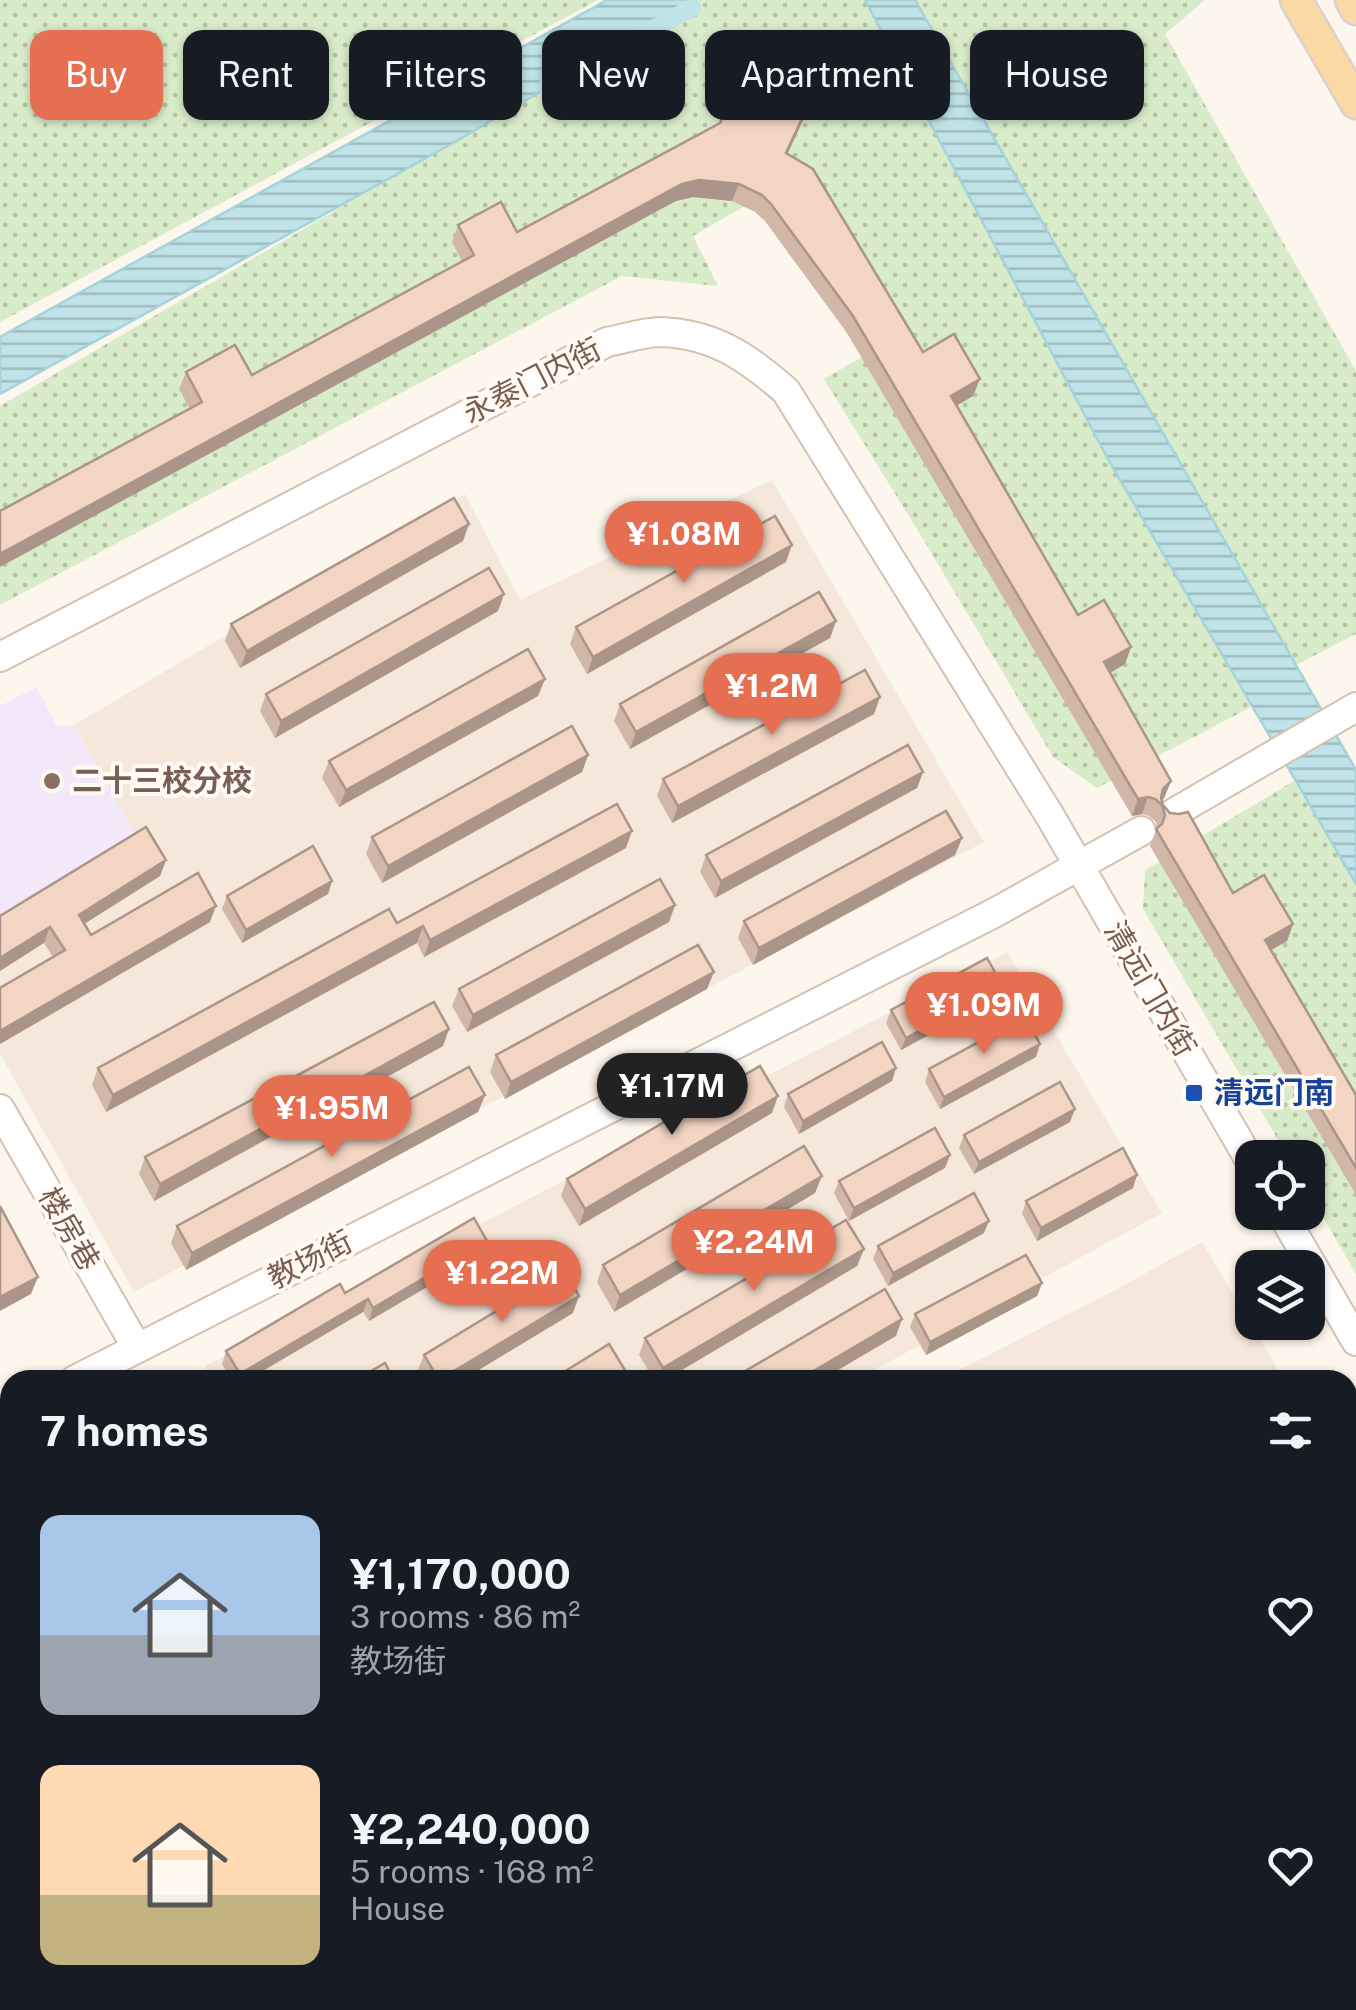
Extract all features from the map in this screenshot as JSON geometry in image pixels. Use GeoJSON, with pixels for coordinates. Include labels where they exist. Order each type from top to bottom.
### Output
{"type":"FeatureCollection","features":[{"type":"Feature","properties":{"kind":"main road"},"geometry":{"type":"LineString","coordinates":[[1296,0],[1356,103]]}},
{"type":"Feature","properties":{"kind":"main road"},"geometry":{"type":"LineString","coordinates":[[1350,0],[1356,10]]}},
{"type":"Feature","properties":{"kind":"main road","name":"永泰门内街"},"geometry":{"type":"LineString","coordinates":[[0,657],[607,342],[659,332],[710,340],[752,361],[786,390],[1078,866]]}},
{"type":"Feature","properties":{"kind":"main road"},"geometry":{"type":"LineString","coordinates":[[1172,814],[1352,709]]}},
{"type":"Feature","properties":{"kind":"main road","name":"教场街"},"geometry":{"type":"LineString","coordinates":[[94,1370],[978,921],[1141,831]]}},
{"type":"Feature","properties":{"kind":"main road","name":"清远门内街"},"geometry":{"type":"LineString","coordinates":[[1078,866],[1238,1140]]}},
{"type":"Feature","properties":{"kind":"main road","name":"楼房巷"},"geometry":{"type":"LineString","coordinates":[[0,1109],[137,1348]]}},
{"type":"Feature","properties":{"kind":"main road"},"geometry":{"type":"LineString","coordinates":[[1291,1230],[1356,1341]]}},
{"type":"Feature","properties":{"kind":"shaded area"},"geometry":{"type":"Polygon","coordinates":[[[772,480],[984,842],[134,1292],[0,1054],[0,915],[135,837],[74,725],[465,494],[520,600],[772,480]]]}},
{"type":"Feature","properties":{"kind":"shaded area","name":"二十三校分校"},"geometry":{"type":"Polygon","coordinates":[[[37,687],[56,725],[74,725],[136,837],[0,915],[0,706],[37,687]]]}},
{"type":"Feature","properties":{"kind":"shaded area"},"geometry":{"type":"Polygon","coordinates":[[[1007,952],[1162,1213],[874,1370],[207,1370],[205,1366],[1007,952]]]}},
{"type":"Feature","properties":{"kind":"shaded area"},"geometry":{"type":"Polygon","coordinates":[[[1202,1242],[1235,1298],[1235,1340],[1260,1340],[1278,1370],[959,1370],[1202,1242]]]}},
{"type":"Feature","properties":{"kind":"green space"},"geometry":{"type":"Polygon","coordinates":[[[0,0],[598,0],[522,41],[522,30],[349,30],[349,120],[375,120],[0,322],[0,0]]]}},
{"type":"Feature","properties":{"kind":"green space"},"geometry":{"type":"Polygon","coordinates":[[[696,0],[865,0],[881,30],[705,30],[705,120],[929,120],[1109,461],[1251,707],[1097,788],[1053,757],[824,379],[910,329],[813,173],[693,236],[718,286],[622,276],[0,605],[0,406],[490,120],[522,120],[522,102],[542,90],[542,120],[685,120],[685,30],[645,30],[696,0]]]}},
{"type":"Feature","properties":{"kind":"green space"},"geometry":{"type":"Polygon","coordinates":[[[915,0],[1205,0],[1165,34],[1356,371],[1356,634],[1296,665],[984,120],[1144,120],[1144,30],[970,30],[970,96],[950,61],[950,30],[932,30],[915,0]]]}},
{"type":"Feature","properties":{"kind":"green space"},"geometry":{"type":"Polygon","coordinates":[[[1294,781],[1356,884],[1356,1274],[1325,1220],[1325,1140],[1278,1140],[1143,909],[1145,870],[1294,781]]]}},
{"type":"Feature","properties":{"kind":"water"},"geometry":{"type":"Polygon","coordinates":[[[607,0],[696,0],[645,30],[553,30],[607,0]]]}},
{"type":"Feature","properties":{"kind":"water"},"geometry":{"type":"Polygon","coordinates":[[[865,0],[915,0],[932,30],[881,30],[865,0]]]}},
{"type":"Feature","properties":{"kind":"water"},"geometry":{"type":"Polygon","coordinates":[[[542,36],[542,91],[522,102],[522,47],[542,36]]]}},
{"type":"Feature","properties":{"kind":"water"},"geometry":{"type":"Polygon","coordinates":[[[950,61],[970,96],[970,120],[984,120],[1356,770],[1356,884],[1109,461],[929,120],[950,120],[950,61]]]}},
{"type":"Feature","properties":{"kind":"water"},"geometry":{"type":"Polygon","coordinates":[[[391,120],[492,120],[0,394],[0,337],[391,120]]]}},
{"type":"Feature","properties":{"kind":"building"},"geometry":{"type":"Polygon","coordinates":[[[801,120],[786,153],[813,169],[923,352],[954,334],[980,379],[951,396],[1078,615],[1104,600],[1131,647],[1104,662],[1171,781],[1163,789],[1163,805],[1170,813],[1188,812],[1233,893],[1264,875],[1293,924],[1265,940],[1356,1095],[1356,1168],[1156,829],[1165,815],[1162,805],[1148,797],[1138,799],[853,316],[771,204],[739,184],[699,180],[682,184],[0,554],[0,511],[202,402],[186,372],[235,345],[252,375],[474,255],[458,225],[501,202],[517,232],[720,123],[801,120]]]}},
{"type":"Feature","properties":{"kind":"building"},"geometry":{"type":"Polygon","coordinates":[[[454,498],[469,524],[247,651],[231,624],[454,498]]]}},
{"type":"Feature","properties":{"kind":"building"},"geometry":{"type":"Polygon","coordinates":[[[775,516],[792,545],[593,657],[576,627],[775,516]]]}},
{"type":"Feature","properties":{"kind":"building"},"geometry":{"type":"Polygon","coordinates":[[[489,568],[504,594],[281,721],[266,694],[489,568]]]}},
{"type":"Feature","properties":{"kind":"building"},"geometry":{"type":"Polygon","coordinates":[[[819,592],[836,621],[636,732],[620,704],[819,592]]]}},
{"type":"Feature","properties":{"kind":"building"},"geometry":{"type":"Polygon","coordinates":[[[528,649],[545,679],[346,790],[329,761],[528,649]]]}},
{"type":"Feature","properties":{"kind":"building"},"geometry":{"type":"Polygon","coordinates":[[[865,670],[880,697],[678,806],[663,779],[865,670]]]}},
{"type":"Feature","properties":{"kind":"building"},"geometry":{"type":"Polygon","coordinates":[[[572,726],[588,755],[388,866],[372,837],[572,726]]]}},
{"type":"Feature","properties":{"kind":"building"},"geometry":{"type":"Polygon","coordinates":[[[908,745],[923,772],[721,881],[706,855],[908,745]]]}},
{"type":"Feature","properties":{"kind":"building"},"geometry":{"type":"Polygon","coordinates":[[[617,804],[632,831],[430,940],[423,926],[113,1095],[98,1068],[389,909],[397,923],[617,804]]]}},
{"type":"Feature","properties":{"kind":"building"},"geometry":{"type":"Polygon","coordinates":[[[946,811],[962,838],[759,948],[744,921],[946,811]]]}},
{"type":"Feature","properties":{"kind":"building"},"geometry":{"type":"Polygon","coordinates":[[[146,827],[166,860],[79,915],[91,935],[198,873],[216,906],[0,1031],[0,988],[65,950],[50,927],[0,958],[0,916],[146,827]]]}},
{"type":"Feature","properties":{"kind":"building"},"geometry":{"type":"Polygon","coordinates":[[[313,846],[332,881],[246,930],[227,896],[313,846]]]}},
{"type":"Feature","properties":{"kind":"building"},"geometry":{"type":"Polygon","coordinates":[[[660,879],[675,905],[473,1015],[459,989],[660,879]]]}},
{"type":"Feature","properties":{"kind":"building"},"geometry":{"type":"Polygon","coordinates":[[[698,945],[714,972],[511,1082],[496,1055],[698,945]]]}},
{"type":"Feature","properties":{"kind":"building"},"geometry":{"type":"Polygon","coordinates":[[[987,958],[1002,985],[906,1038],[891,1010],[987,958]]]}},
{"type":"Feature","properties":{"kind":"building"},"geometry":{"type":"Polygon","coordinates":[[[434,1002],[449,1029],[160,1184],[145,1157],[434,1002]]]}},
{"type":"Feature","properties":{"kind":"building"},"geometry":{"type":"Polygon","coordinates":[[[1025,1017],[1040,1044],[944,1097],[929,1069],[1025,1017]]]}},
{"type":"Feature","properties":{"kind":"building"},"geometry":{"type":"Polygon","coordinates":[[[882,1042],[896,1068],[803,1121],[788,1094],[882,1042]]]}},
{"type":"Feature","properties":{"kind":"building"},"geometry":{"type":"Polygon","coordinates":[[[760,1066],[778,1096],[585,1209],[567,1179],[760,1066]]]}},
{"type":"Feature","properties":{"kind":"building"},"geometry":{"type":"Polygon","coordinates":[[[469,1067],[485,1095],[192,1253],[177,1226],[469,1067]]]}},
{"type":"Feature","properties":{"kind":"building"},"geometry":{"type":"Polygon","coordinates":[[[1060,1082],[1075,1109],[979,1162],[964,1135],[1060,1082]]]}},
{"type":"Feature","properties":{"kind":"building"},"geometry":{"type":"Polygon","coordinates":[[[935,1128],[950,1155],[854,1208],[839,1181],[935,1128]]]}},
{"type":"Feature","properties":{"kind":"building"},"geometry":{"type":"Polygon","coordinates":[[[804,1146],[822,1176],[620,1295],[603,1265],[804,1146]]]}},
{"type":"Feature","properties":{"kind":"building"},"geometry":{"type":"Polygon","coordinates":[[[1123,1148],[1137,1175],[1041,1228],[1026,1201],[1123,1148]]]}},
{"type":"Feature","properties":{"kind":"building"},"geometry":{"type":"Polygon","coordinates":[[[974,1193],[989,1221],[893,1273],[878,1246],[974,1193]]]}},
{"type":"Feature","properties":{"kind":"building"},"geometry":{"type":"Polygon","coordinates":[[[0,1206],[38,1277],[0,1297],[0,1206]]]}},
{"type":"Feature","properties":{"kind":"building"},"geometry":{"type":"Polygon","coordinates":[[[474,1218],[487,1241],[373,1308],[368,1299],[247,1370],[238,1370],[226,1351],[340,1284],[345,1293],[474,1218]]]}},
{"type":"Feature","properties":{"kind":"building"},"geometry":{"type":"Polygon","coordinates":[[[846,1220],[864,1249],[663,1368],[645,1338],[846,1220]]]}},
{"type":"Feature","properties":{"kind":"building"},"geometry":{"type":"Polygon","coordinates":[[[1026,1255],[1042,1283],[930,1342],[915,1314],[1026,1255]]]}},
{"type":"Feature","properties":{"kind":"building"},"geometry":{"type":"Polygon","coordinates":[[[564,1270],[579,1296],[456,1370],[433,1370],[424,1355],[564,1270]]]}},
{"type":"Feature","properties":{"kind":"building"},"geometry":{"type":"Polygon","coordinates":[[[885,1289],[902,1319],[815,1370],[747,1370],[885,1289]]]}},
{"type":"Feature","properties":{"kind":"building"},"geometry":{"type":"Polygon","coordinates":[[[609,1344],[625,1370],[567,1370],[609,1344]]]}},
{"type":"Feature","properties":{"kind":"waterway"},"geometry":{"type":"LineString","coordinates":[[651,30],[692,8]]}},
{"type":"Feature","properties":{"kind":"place","name":"二十三校分校"},"geometry":{"type":"Point","coordinates":[52,781]}},
{"type":"Feature","properties":{"kind":"place","name":"清远门南"},"geometry":{"type":"Point","coordinates":[1194,1093]}}]}
